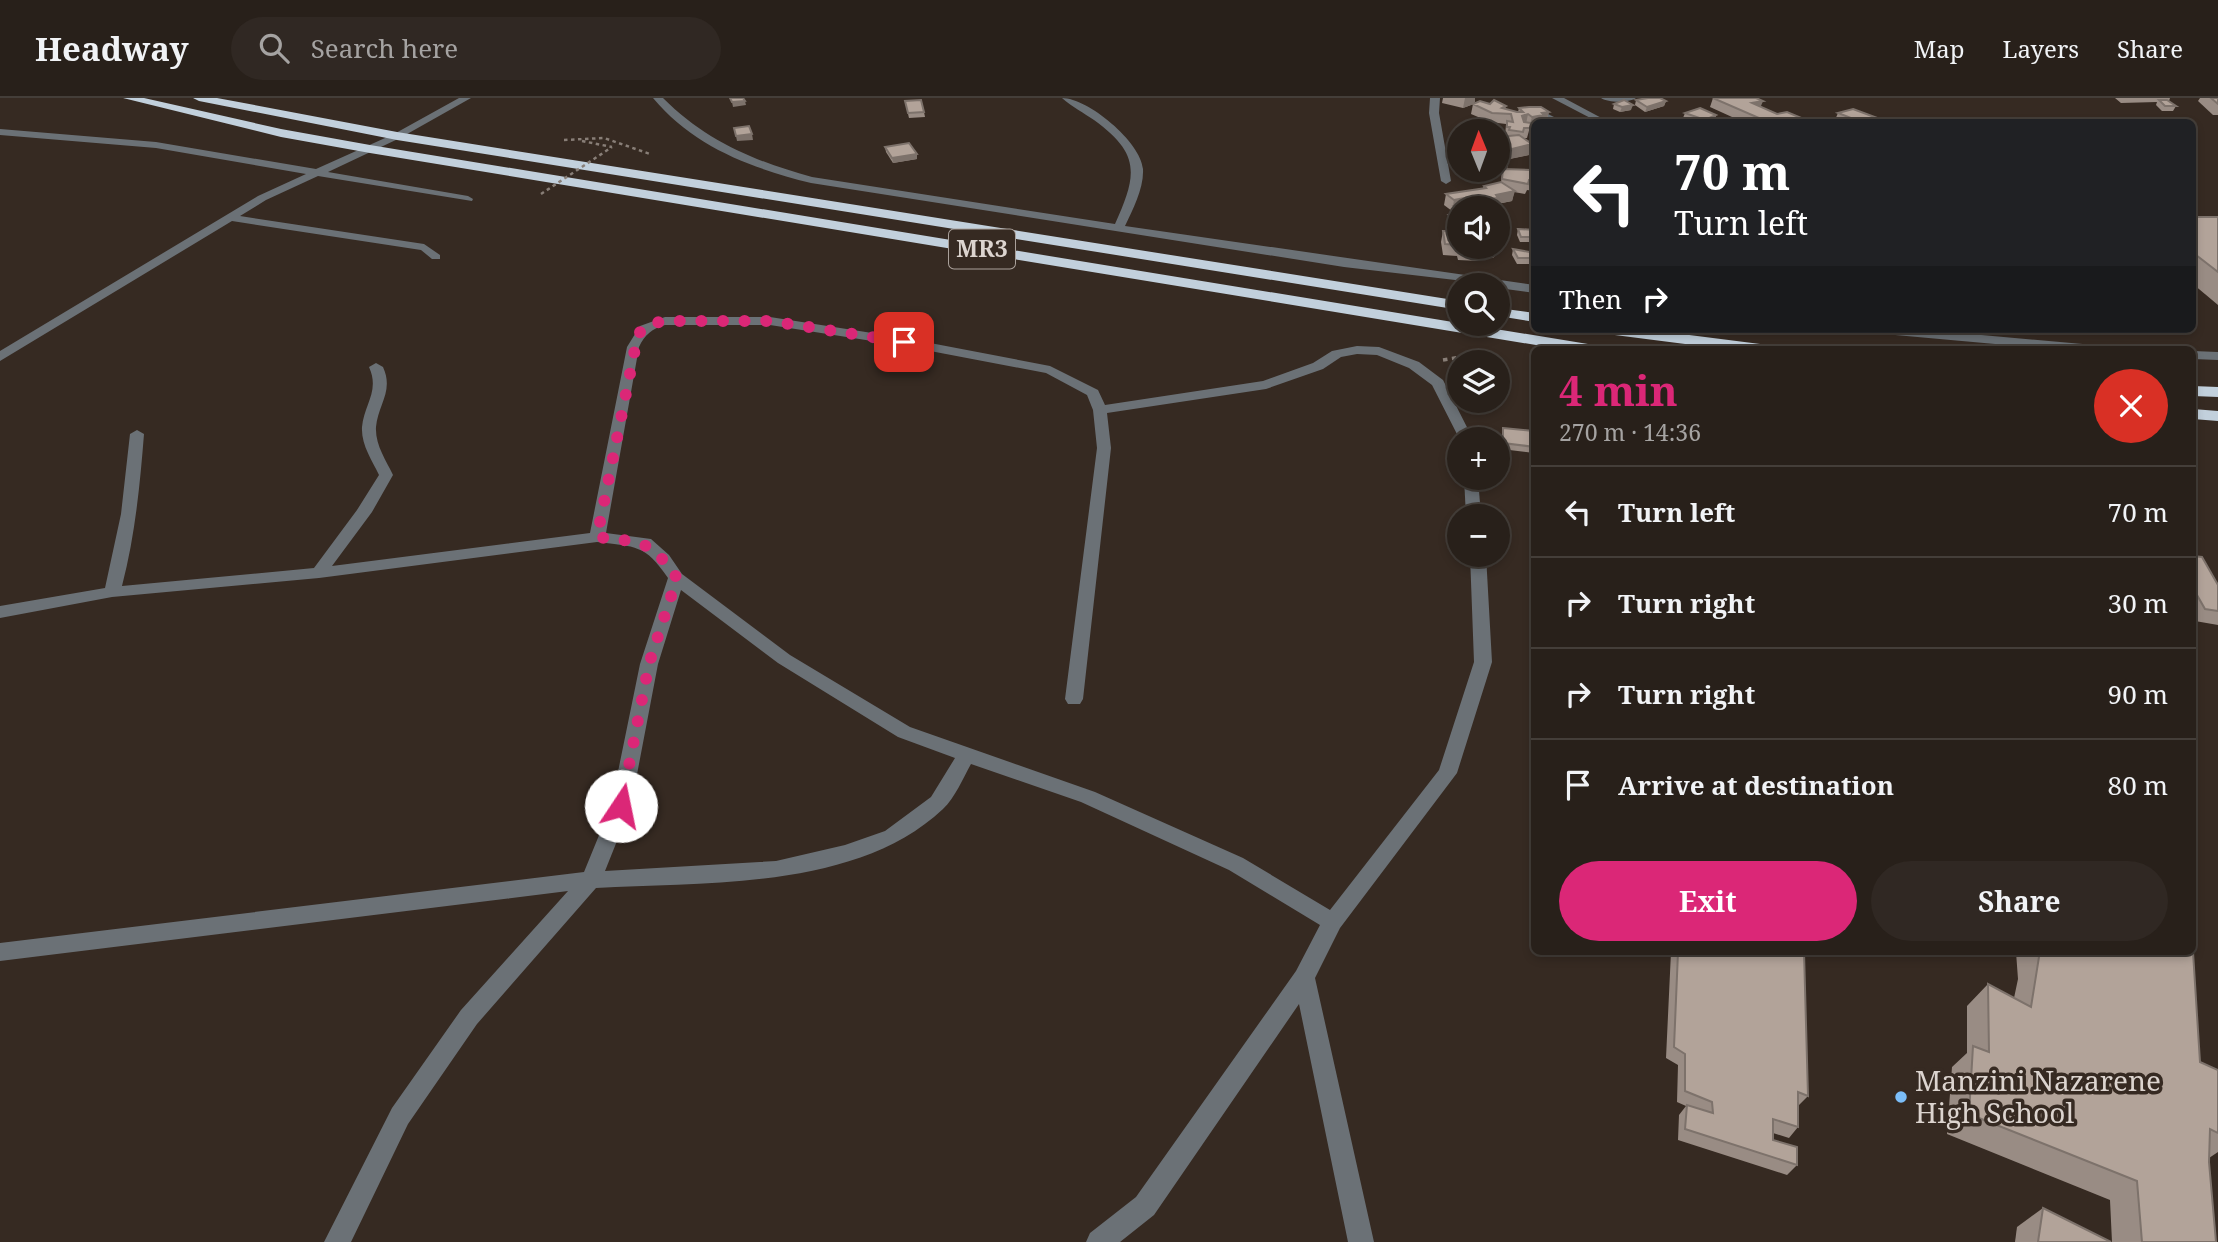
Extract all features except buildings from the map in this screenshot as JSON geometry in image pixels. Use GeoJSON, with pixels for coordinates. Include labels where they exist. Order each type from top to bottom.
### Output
{"type":"FeatureCollection","features":[{"type":"Feature","properties":{"kind":"highway","name":"MR3"},"geometry":{"type":"LineString","coordinates":[[129,98],[281,133],[370,149],[1570,346]]}},
{"type":"Feature","properties":{"kind":"highway","name":"MR3"},"geometry":{"type":"LineString","coordinates":[[199,98],[397,136],[1447,304]]}},
{"type":"Feature","properties":{"kind":"highway"},"geometry":{"type":"LineString","coordinates":[[1510,314],[1531,317]]}},
{"type":"Feature","properties":{"kind":"highway"},"geometry":{"type":"LineString","coordinates":[[1637,333],[1737,346]]}},
{"type":"Feature","properties":{"kind":"highway"},"geometry":{"type":"LineString","coordinates":[[2196,391],[2218,392]]}},
{"type":"Feature","properties":{"kind":"highway"},"geometry":{"type":"LineString","coordinates":[[2196,414],[2218,416]]}},
{"type":"Feature","properties":{"kind":"street"},"geometry":{"type":"LineString","coordinates":[[0,356],[262,198],[397,136],[466,98]]}},
{"type":"Feature","properties":{"kind":"street"},"geometry":{"type":"LineString","coordinates":[[658,98],[691,132],[730,155],[755,166],[811,180],[1344,263],[1531,288]]}},
{"type":"Feature","properties":{"kind":"street"},"geometry":{"type":"LineString","coordinates":[[1067,98],[1111,129],[1132,152],[1138,167],[1135,189],[1119,227]]}},
{"type":"Feature","properties":{"kind":"street"},"geometry":{"type":"LineString","coordinates":[[1434,98],[1434,113],[1446,181]]}},
{"type":"Feature","properties":{"kind":"street"},"geometry":{"type":"LineString","coordinates":[[1557,98],[1597,119]]}},
{"type":"Feature","properties":{"kind":"street"},"geometry":{"type":"LineString","coordinates":[[1602,119],[1607,99],[1631,98]]}},
{"type":"Feature","properties":{"kind":"street"},"geometry":{"type":"LineString","coordinates":[[1542,114],[1551,119]]}},
{"type":"Feature","properties":{"kind":"street"},"geometry":{"type":"LineString","coordinates":[[0,132],[156,145],[468,199]]}},
{"type":"Feature","properties":{"kind":"street"},"geometry":{"type":"LineString","coordinates":[[0,139],[31,135]]}},
{"type":"Feature","properties":{"kind":"street"},"geometry":{"type":"LineString","coordinates":[[232,218],[424,247],[436,257]]}},
{"type":"Feature","properties":{"kind":"street"},"geometry":{"type":"LineString","coordinates":[[597,537],[633,347],[638,334],[649,324],[664,321],[770,321],[1050,370],[1093,393],[1100,410],[1104,448],[1074,699]]}},
{"type":"Feature","properties":{"kind":"street"},"geometry":{"type":"LineString","coordinates":[[1936,333],[2065,346]]}},
{"type":"Feature","properties":{"kind":"street"},"geometry":{"type":"LineString","coordinates":[[1100,410],[1266,385],[1318,366],[1337,354],[1357,350],[1379,351],[1414,365],[1438,383],[1460,427]]}},
{"type":"Feature","properties":{"kind":"street"},"geometry":{"type":"LineString","coordinates":[[2196,355],[2218,356]]}},
{"type":"Feature","properties":{"kind":"street"},"geometry":{"type":"LineString","coordinates":[[319,573],[364,512],[386,475],[370,438],[372,416],[382,393],[383,378],[376,367]]}},
{"type":"Feature","properties":{"kind":"street"},"geometry":{"type":"LineString","coordinates":[[112,592],[124,551],[137,434]]}},
{"type":"Feature","properties":{"kind":"street"},"geometry":{"type":"LineString","coordinates":[[0,612],[112,592],[319,573],[597,537],[645,543],[663,559],[677,578],[784,659],[904,732],[1088,797],[1236,864],[1333,922]]}},
{"type":"Feature","properties":{"kind":"street"},"geometry":{"type":"LineString","coordinates":[[1099,1242],[1145,1206],[1304,978],[1333,922],[1448,773],[1483,663],[1479,567]]}},
{"type":"Feature","properties":{"kind":"street"},"geometry":{"type":"LineString","coordinates":[[337,1242],[400,1116],[461,1028],[591,880],[621,806],[649,664],[677,578]]}},
{"type":"Feature","properties":{"kind":"street"},"geometry":{"type":"LineString","coordinates":[[0,952],[591,880],[776,869],[845,853],[892,837],[939,802],[967,755]]}},
{"type":"Feature","properties":{"kind":"street"},"geometry":{"type":"LineString","coordinates":[[1304,978],[1322,1049],[1361,1242]]}},
{"type":"Feature","properties":{"kind":"path"},"geometry":{"type":"LineString","coordinates":[[541,194],[612,147],[572,139]]}},
{"type":"Feature","properties":{"kind":"place","name":"Manzini Nazarene High School"},"geometry":{"type":"Point","coordinates":[1901,1097]}},
{"type":"Feature","properties":{"kind":"route"},"geometry":{"type":"LineString","coordinates":[[621,806],[649,664],[677,578],[663,559],[645,543],[597,537],[633,347],[638,334],[649,324],[664,321],[770,321],[904,342]]}}]}
